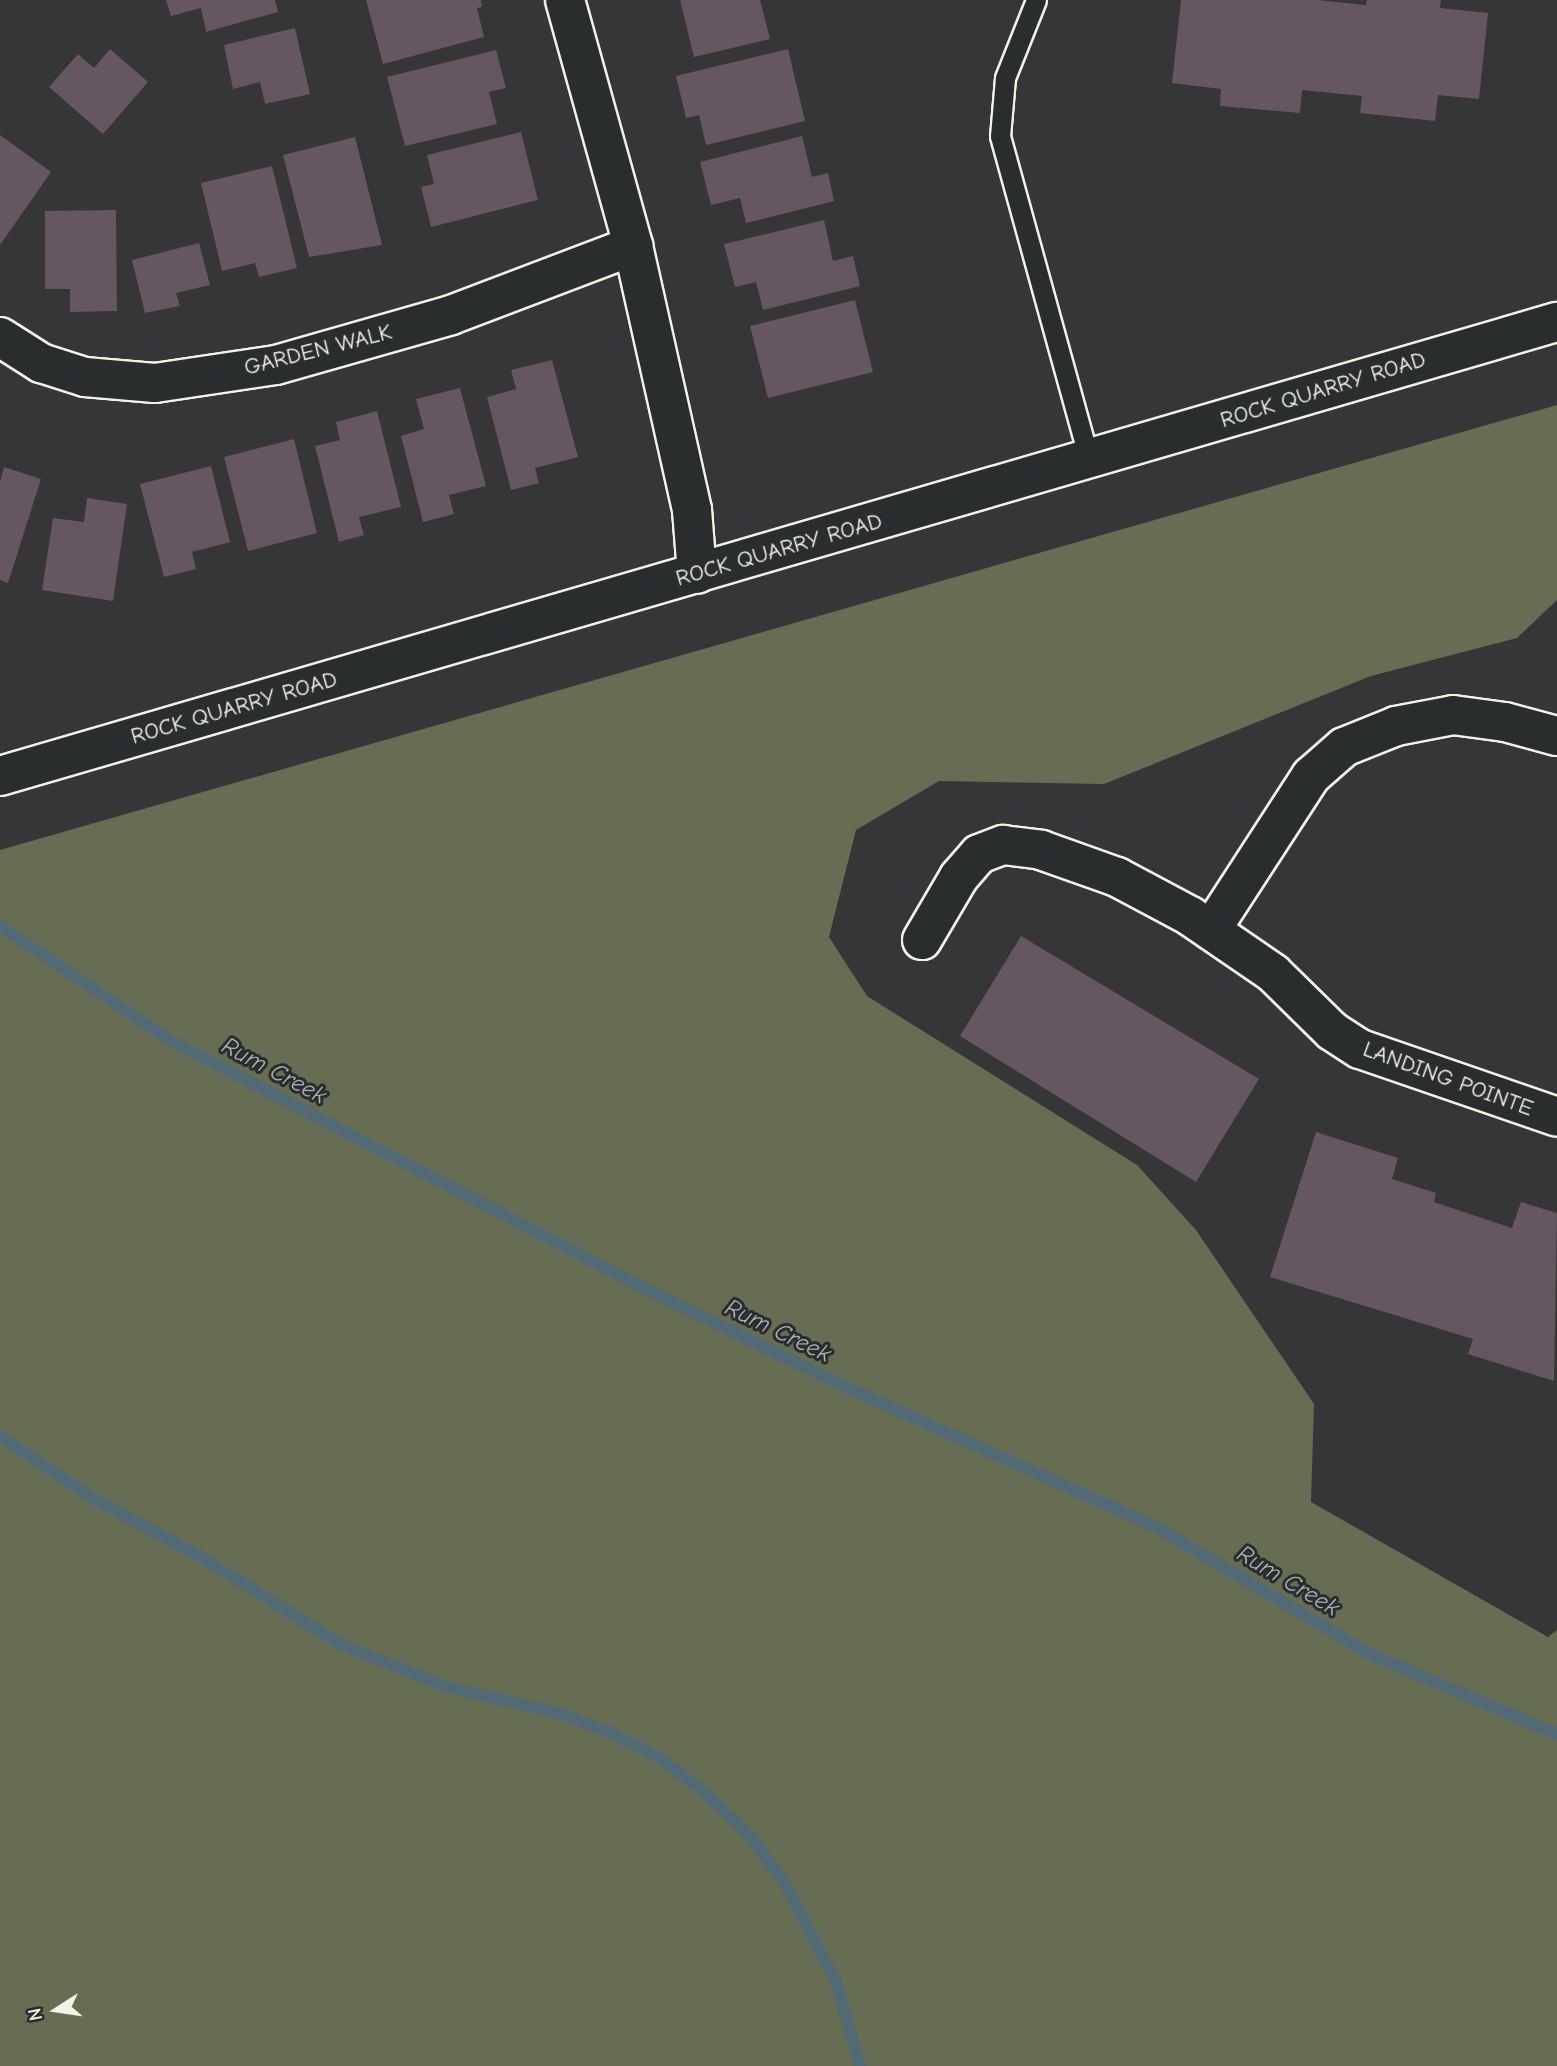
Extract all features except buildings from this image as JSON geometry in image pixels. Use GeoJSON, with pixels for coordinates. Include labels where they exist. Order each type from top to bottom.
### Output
{"type":"FeatureCollection","features":[{"type":"Feature","properties":{"kind":"street"},"geometry":{"type":"LineString","coordinates":[[565,0],[633,246],[692,510],[697,574]]}},
{"type":"Feature","properties":{"kind":"street","name":"GARDEN WALK"},"geometry":{"type":"LineString","coordinates":[[0,337],[41,363],[85,377],[169,381],[276,366],[439,318],[633,246]]}},
{"type":"Feature","properties":{"kind":"street","name":"ROCK QUARRY ROAD"},"geometry":{"type":"LineString","coordinates":[[0,776],[1557,322]]}},
{"type":"Feature","properties":{"kind":"street"},"geometry":{"type":"LineString","coordinates":[[1211,930],[1311,776],[1344,747],[1395,726],[1453,715],[1506,722],[1557,736]]}},
{"type":"Feature","properties":{"kind":"street","name":"LANDING POINTE"},"geometry":{"type":"LineString","coordinates":[[922,940],[970,861],[989,848],[1003,845],[1088,865],[1149,893],[1211,930],[1273,973],[1345,1041],[1557,1117]]}},
{"type":"Feature","properties":{"kind":"lane"},"geometry":{"type":"LineString","coordinates":[[1036,0],[1005,78],[1000,136],[1089,460]]}},
{"type":"Feature","properties":{"kind":"green space"},"geometry":{"type":"Polygon","coordinates":[[[1557,405],[1557,600],[1517,638],[1371,676],[1104,784],[939,781],[856,830],[829,937],[867,996],[1137,1165],[1196,1230],[1314,1404],[1311,1502],[1548,1637],[1557,1630],[1557,2066],[0,2066],[0,850],[1557,405]]]}},
{"type":"Feature","properties":{"kind":"waterway","name":"Rum Creek"},"geometry":{"type":"LineString","coordinates":[[0,926],[168,1039],[638,1285],[835,1382],[1158,1528],[1370,1654],[1557,1734]]}},
{"type":"Feature","properties":{"kind":"waterway"},"geometry":{"type":"LineString","coordinates":[[0,1436],[96,1500],[196,1554],[342,1645],[448,1687],[559,1713],[612,1733],[663,1760],[708,1795],[749,1835],[783,1880],[836,1982],[860,2066]]}}]}
